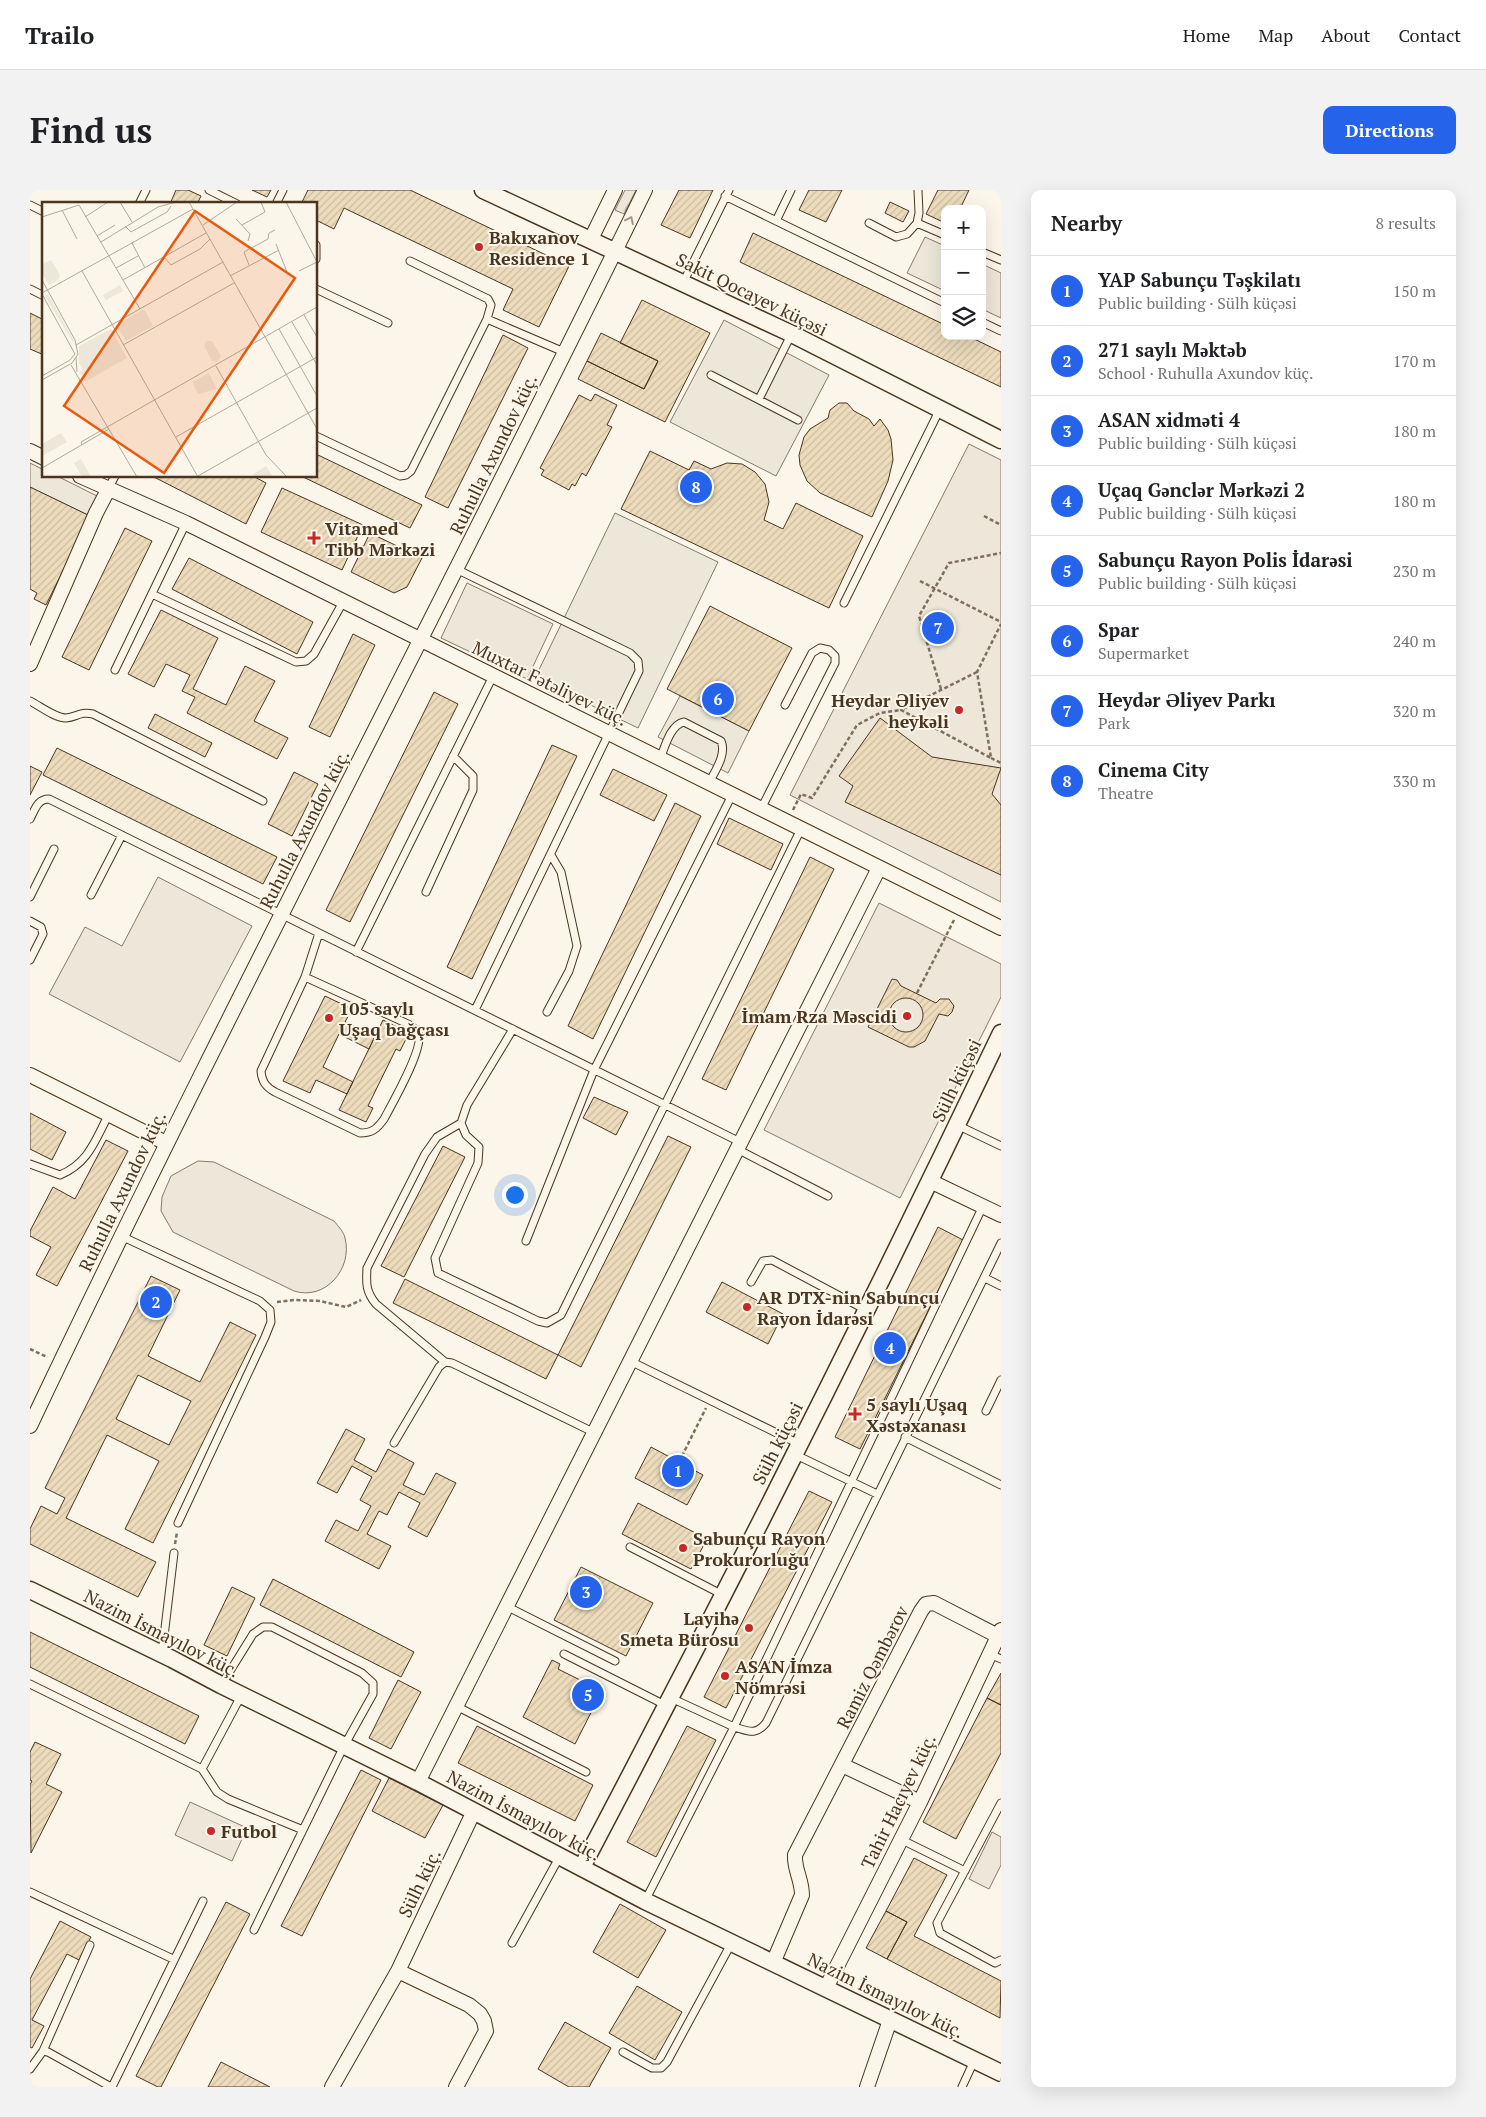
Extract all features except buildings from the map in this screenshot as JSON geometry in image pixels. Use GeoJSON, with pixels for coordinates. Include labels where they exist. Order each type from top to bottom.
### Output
{"type":"FeatureCollection","features":[{"type":"Feature","properties":{"kind":"street","name":"Sakit Qocayev küçəsi"},"geometry":{"type":"LineString","coordinates":[[483,190],[792,334],[1001,440]]}},
{"type":"Feature","properties":{"kind":"street"},"geometry":{"type":"LineString","coordinates":[[591,239],[615,190]]}},
{"type":"Feature","properties":{"kind":"street","name":"Ruhulla Axundov küç."},"geometry":{"type":"LineString","coordinates":[[30,1426],[166,1143],[421,640],[645,190]]}},
{"type":"Feature","properties":{"kind":"street","name":"Muxtar Fətəliyev küç."},"geometry":{"type":"LineString","coordinates":[[84,478],[186,523],[1001,928]]}},
{"type":"Feature","properties":{"kind":"street"},"geometry":{"type":"LineString","coordinates":[[30,664],[96,513],[108,490]]}},
{"type":"Feature","properties":{"kind":"street"},"geometry":{"type":"LineString","coordinates":[[418,1782],[629,1360],[879,868]]}},
{"type":"Feature","properties":{"kind":"street","name":"Sülh küçəsi"},"geometry":{"type":"LineString","coordinates":[[582,1867],[669,1702],[867,1310],[1001,1033]]}},
{"type":"Feature","properties":{"kind":"street"},"geometry":{"type":"LineString","coordinates":[[30,1075],[166,1143]]}},
{"type":"Feature","properties":{"kind":"street"},"geometry":{"type":"LineString","coordinates":[[930,1181],[1001,1215]]}},
{"type":"Feature","properties":{"kind":"street","name":"Nazim İsmayılov küç."},"geometry":{"type":"LineString","coordinates":[[30,1590],[418,1782],[645,1901],[1001,2073]]}},
{"type":"Feature","properties":{"kind":"street","name":"Ramiz Qəmbərov"},"geometry":{"type":"LineString","coordinates":[[773,1963],[802,1895],[802,1886],[794,1865],[795,1855],[920,1611],[926,1604],[934,1603],[999,1633]]}},
{"type":"Feature","properties":{"kind":"street","name":"Tahir Hacıyev küç."},"geometry":{"type":"LineString","coordinates":[[826,1988],[900,1839],[995,1657],[999,1633]]}},
{"type":"Feature","properties":{"kind":"street"},"geometry":{"type":"LineString","coordinates":[[842,1764],[920,1802]]}},
{"type":"Feature","properties":{"kind":"street","name":"Sülh küç."},"geometry":{"type":"LineString","coordinates":[[332,2087],[398,1970],[474,1811]]}},
{"type":"Feature","properties":{"kind":"street"},"geometry":{"type":"LineString","coordinates":[[398,1970],[469,2005],[480,2014],[484,2021],[486,2031],[456,2087]]}},
{"type":"Feature","properties":{"kind":"street"},"geometry":{"type":"LineString","coordinates":[[867,2087],[890,2020]]}},
{"type":"Feature","properties":{"kind":"lane"},"geometry":{"type":"LineString","coordinates":[[140,202],[146,190]]}},
{"type":"Feature","properties":{"kind":"lane"},"geometry":{"type":"LineString","coordinates":[[209,190],[233,202]]}},
{"type":"Feature","properties":{"kind":"lane"},"geometry":{"type":"LineString","coordinates":[[277,202],[283,190]]}},
{"type":"Feature","properties":{"kind":"lane"},"geometry":{"type":"LineString","coordinates":[[776,221],[791,190]]}},
{"type":"Feature","properties":{"kind":"lane"},"geometry":{"type":"LineString","coordinates":[[869,223],[896,237],[907,234],[917,223],[919,213],[918,190]]}},
{"type":"Feature","properties":{"kind":"lane"},"geometry":{"type":"LineString","coordinates":[[682,283],[727,193],[776,221],[941,302]]}},
{"type":"Feature","properties":{"kind":"lane"},"geometry":{"type":"LineString","coordinates":[[30,205],[42,211]]}},
{"type":"Feature","properties":{"kind":"lane"},"geometry":{"type":"LineString","coordinates":[[917,223],[941,233]]}},
{"type":"Feature","properties":{"kind":"lane"},"geometry":{"type":"LineString","coordinates":[[986,253],[1000,257]]}},
{"type":"Feature","properties":{"kind":"lane"},"geometry":{"type":"LineString","coordinates":[[318,437],[400,476],[406,475],[411,471],[488,319],[491,305],[488,299],[410,261]]}},
{"type":"Feature","properties":{"kind":"lane"},"geometry":{"type":"LineString","coordinates":[[30,289],[42,295]]}},
{"type":"Feature","properties":{"kind":"lane"},"geometry":{"type":"LineString","coordinates":[[318,290],[388,323]]}},
{"type":"Feature","properties":{"kind":"lane"},"geometry":{"type":"LineString","coordinates":[[488,319],[564,352]]}},
{"type":"Feature","properties":{"kind":"lane"},"geometry":{"type":"LineString","coordinates":[[986,324],[1001,331]]}},
{"type":"Feature","properties":{"kind":"lane"},"geometry":{"type":"LineString","coordinates":[[758,399],[792,334]]}},
{"type":"Feature","properties":{"kind":"lane"},"geometry":{"type":"LineString","coordinates":[[711,375],[798,420]]}},
{"type":"Feature","properties":{"kind":"lane"},"geometry":{"type":"LineString","coordinates":[[844,603],[940,409]]}},
{"type":"Feature","properties":{"kind":"lane"},"geometry":{"type":"LineString","coordinates":[[108,490],[114,478]]}},
{"type":"Feature","properties":{"kind":"lane"},"geometry":{"type":"LineString","coordinates":[[115,670],[186,523]]}},
{"type":"Feature","properties":{"kind":"lane"},"geometry":{"type":"LineString","coordinates":[[456,569],[630,653],[638,661],[639,671],[475,1010]]}},
{"type":"Feature","properties":{"kind":"lane"},"geometry":{"type":"LineString","coordinates":[[152,594],[296,662],[306,662],[314,654],[343,602]]}},
{"type":"Feature","properties":{"kind":"lane"},"geometry":{"type":"LineString","coordinates":[[760,809],[835,663],[835,656],[829,650],[820,648],[812,654],[785,705]]}},
{"type":"Feature","properties":{"kind":"lane"},"geometry":{"type":"LineString","coordinates":[[356,952],[493,676]]}},
{"type":"Feature","properties":{"kind":"lane"},"geometry":{"type":"LineString","coordinates":[[30,701],[61,718],[69,718],[79,713],[93,714],[263,801]]}},
{"type":"Feature","properties":{"kind":"lane"},"geometry":{"type":"LineString","coordinates":[[660,759],[674,728],[678,723],[684,722],[722,741],[724,747],[709,783]]}},
{"type":"Feature","properties":{"kind":"lane"},"geometry":{"type":"LineString","coordinates":[[426,892],[473,790],[473,776],[453,756]]}},
{"type":"Feature","properties":{"kind":"lane"},"geometry":{"type":"LineString","coordinates":[[526,1241],[594,1070],[732,795]]}},
{"type":"Feature","properties":{"kind":"lane"},"geometry":{"type":"LineString","coordinates":[[30,819],[38,803],[43,799],[49,799],[665,1105],[828,1196]]}},
{"type":"Feature","properties":{"kind":"lane"},"geometry":{"type":"LineString","coordinates":[[513,1029],[467,1105],[461,1124],[466,1135],[478,1147],[478,1163],[435,1258],[438,1273],[538,1321],[546,1323],[561,1315],[801,829]]}},
{"type":"Feature","properties":{"kind":"lane"},"geometry":{"type":"LineString","coordinates":[[91,895],[122,835]]}},
{"type":"Feature","properties":{"kind":"lane"},"geometry":{"type":"LineString","coordinates":[[30,896],[54,849]]}},
{"type":"Feature","properties":{"kind":"lane"},"geometry":{"type":"LineString","coordinates":[[546,1012],[569,971],[576,946],[561,872],[551,855]]}},
{"type":"Feature","properties":{"kind":"lane"},"geometry":{"type":"LineString","coordinates":[[30,921],[41,927],[44,934],[30,960]]}},
{"type":"Feature","properties":{"kind":"lane"},"geometry":{"type":"LineString","coordinates":[[305,977],[408,1024],[417,1031],[419,1038],[417,1052],[384,1119],[378,1128],[369,1133],[360,1134],[275,1092],[267,1087],[262,1079],[261,1071],[305,977],[319,933]]}},
{"type":"Feature","properties":{"kind":"lane"},"geometry":{"type":"LineString","coordinates":[[30,1165],[60,1175],[72,1171],[83,1162],[109,1114]]}},
{"type":"Feature","properties":{"kind":"lane"},"geometry":{"type":"LineString","coordinates":[[461,1124],[437,1137],[424,1154],[367,1268],[366,1287],[369,1295],[376,1304],[445,1362],[461,1367],[593,1432]]}},
{"type":"Feature","properties":{"kind":"lane"},"geometry":{"type":"LineString","coordinates":[[957,1125],[1001,1146]]}},
{"type":"Feature","properties":{"kind":"lane"},"geometry":{"type":"LineString","coordinates":[[645,1901],[734,1727],[983,1206]]}},
{"type":"Feature","properties":{"kind":"lane"},"geometry":{"type":"LineString","coordinates":[[121,1236],[260,1301],[270,1310],[271,1322],[265,1337],[178,1523]]}},
{"type":"Feature","properties":{"kind":"lane"},"geometry":{"type":"LineString","coordinates":[[564,1654],[669,1702],[753,1733],[761,1730],[1001,1243]]}},
{"type":"Feature","properties":{"kind":"lane"},"geometry":{"type":"LineString","coordinates":[[751,1282],[763,1261],[772,1260],[867,1310]]}},
{"type":"Feature","properties":{"kind":"lane"},"geometry":{"type":"LineString","coordinates":[[985,1278],[1001,1286]]}},
{"type":"Feature","properties":{"kind":"lane"},"geometry":{"type":"LineString","coordinates":[[629,1360],[710,1400],[851,1482],[877,1494]]}},
{"type":"Feature","properties":{"kind":"lane"},"geometry":{"type":"LineString","coordinates":[[394,1443],[440,1367],[445,1362]]}},
{"type":"Feature","properties":{"kind":"lane"},"geometry":{"type":"LineString","coordinates":[[986,1411],[1001,1380]]}},
{"type":"Feature","properties":{"kind":"lane"},"geometry":{"type":"LineString","coordinates":[[905,1437],[1001,1485]]}},
{"type":"Feature","properties":{"kind":"lane"},"geometry":{"type":"LineString","coordinates":[[630,1547],[722,1595]]}},
{"type":"Feature","properties":{"kind":"lane"},"geometry":{"type":"LineString","coordinates":[[162,1654],[174,1553]]}},
{"type":"Feature","properties":{"kind":"lane"},"geometry":{"type":"LineString","coordinates":[[506,1606],[615,1661]]}},
{"type":"Feature","properties":{"kind":"lane"},"geometry":{"type":"LineString","coordinates":[[221,1686],[253,1634],[263,1627],[272,1627],[362,1673],[373,1683],[373,1694],[344,1746],[254,1930]]}},
{"type":"Feature","properties":{"kind":"lane"},"geometry":{"type":"LineString","coordinates":[[30,1684],[202,1769],[217,1792],[228,1799],[303,1830]]}},
{"type":"Feature","properties":{"kind":"lane"},"geometry":{"type":"LineString","coordinates":[[202,1769],[241,1696]]}},
{"type":"Feature","properties":{"kind":"lane"},"geometry":{"type":"LineString","coordinates":[[456,1706],[586,1772]]}},
{"type":"Feature","properties":{"kind":"lane"},"geometry":{"type":"LineString","coordinates":[[1001,1803],[937,1923],[940,1933],[995,1963],[1001,1960]]}},
{"type":"Feature","properties":{"kind":"lane"},"geometry":{"type":"LineString","coordinates":[[900,1839],[965,1871]]}},
{"type":"Feature","properties":{"kind":"lane"},"geometry":{"type":"LineString","coordinates":[[512,1943],[560,1856]]}},
{"type":"Feature","properties":{"kind":"lane"},"geometry":{"type":"LineString","coordinates":[[30,1892],[173,1958]]}},
{"type":"Feature","properties":{"kind":"lane"},"geometry":{"type":"LineString","coordinates":[[43,2051],[55,2055],[111,2087],[202,1901]]}},
{"type":"Feature","properties":{"kind":"lane"},"geometry":{"type":"LineString","coordinates":[[623,2052],[652,2068],[661,2068],[667,2062],[732,1943]]}},
{"type":"Feature","properties":{"kind":"lane"},"geometry":{"type":"LineString","coordinates":[[30,2068],[43,2051],[90,1945]]}},
{"type":"Feature","properties":{"kind":"lane"},"geometry":{"type":"LineString","coordinates":[[962,2087],[974,2060]]}},
{"type":"Feature","properties":{"kind":"path"},"geometry":{"type":"LineString","coordinates":[[984,516],[1001,525]]}},
{"type":"Feature","properties":{"kind":"path"},"geometry":{"type":"LineString","coordinates":[[942,690],[919,616],[933,588],[949,563],[1001,553]]}},
{"type":"Feature","properties":{"kind":"path"},"geometry":{"type":"LineString","coordinates":[[920,581],[1001,623],[977,672],[991,758]]}},
{"type":"Feature","properties":{"kind":"path"},"geometry":{"type":"LineString","coordinates":[[792,812],[801,794],[812,798],[857,725],[880,713],[901,710],[977,672]]}},
{"type":"Feature","properties":{"kind":"path"},"geometry":{"type":"LineString","coordinates":[[901,710],[1001,763]]}},
{"type":"Feature","properties":{"kind":"path"},"geometry":{"type":"LineString","coordinates":[[916,994],[960,908]]}},
{"type":"Feature","properties":{"kind":"path"},"geometry":{"type":"LineString","coordinates":[[270,1310],[274,1303],[294,1300],[320,1301],[346,1307],[369,1295]]}},
{"type":"Feature","properties":{"kind":"path"},"geometry":{"type":"LineString","coordinates":[[30,1349],[59,1364]]}},
{"type":"Feature","properties":{"kind":"path"},"geometry":{"type":"LineString","coordinates":[[679,1462],[710,1400]]}},
{"type":"Feature","properties":{"kind":"path"},"geometry":{"type":"LineString","coordinates":[[174,1553],[178,1523]]}},
{"type":"Feature","properties":{"kind":"green space"},"geometry":{"type":"Polygon","coordinates":[[[625,190],[636,190],[624,214],[615,210],[625,190]]]}},
{"type":"Feature","properties":{"kind":"green space"},"geometry":{"type":"Polygon","coordinates":[[[925,237],[941,244],[941,289],[907,273],[925,237]]]}},
{"type":"Feature","properties":{"kind":"green space"},"geometry":{"type":"Polygon","coordinates":[[[986,266],[1001,273],[1001,318],[986,311],[986,266]]]}},
{"type":"Feature","properties":{"kind":"green space"},"geometry":{"type":"Polygon","coordinates":[[[969,444],[1001,460],[1001,902],[790,795],[969,444]]]}},
{"type":"Feature","properties":{"kind":"green space"},"geometry":{"type":"Polygon","coordinates":[[[467,583],[553,624],[527,679],[441,638],[467,583]]]}},
{"type":"Feature","properties":{"kind":"green space"},"geometry":{"type":"Polygon","coordinates":[[[158,877],[252,926],[180,1062],[49,994],[85,927],[122,946],[158,877]]]}},
{"type":"Feature","properties":{"kind":"green space"},"geometry":{"type":"Polygon","coordinates":[[[879,903],[1001,964],[1001,997],[900,1198],[764,1130],[879,903]]]}},
{"type":"Feature","properties":{"kind":"green space"},"geometry":{"type":"Polygon","coordinates":[[[198,1161],[214,1162],[334,1221],[344,1236],[346,1250],[345,1261],[341,1271],[334,1280],[326,1287],[316,1291],[305,1293],[294,1291],[173,1232],[161,1211],[162,1197],[171,1176],[198,1161]]]}},
{"type":"Feature","properties":{"kind":"green space","name":"Futbol"},"geometry":{"type":"Polygon","coordinates":[[[190,1802],[247,1828],[232,1861],[175,1835],[190,1802]]]}},
{"type":"Feature","properties":{"kind":"green space"},"geometry":{"type":"Polygon","coordinates":[[[992,1832],[1001,1837],[1001,1865],[989,1889],[969,1879],[992,1832]]]}},
{"type":"Feature","properties":{"kind":"shaded area"},"geometry":{"type":"Polygon","coordinates":[[[724,320],[829,375],[776,476],[670,422],[724,320]]]}},
{"type":"Feature","properties":{"kind":"shaded area"},"geometry":{"type":"Polygon","coordinates":[[[30,463],[42,469],[42,478],[61,478],[99,497],[90,516],[30,487],[30,463]]]}},
{"type":"Feature","properties":{"kind":"shaded area"},"geometry":{"type":"Polygon","coordinates":[[[615,513],[718,562],[638,728],[535,678],[615,513]]]}},
{"type":"Feature","properties":{"kind":"shaded area"},"geometry":{"type":"Polygon","coordinates":[[[680,696],[749,731],[728,773],[658,737],[680,696]]]}},
{"type":"Feature","properties":{"kind":"place","name":"Bakıxanov Residence 1"},"geometry":{"type":"Point","coordinates":[479,247]}},
{"type":"Feature","properties":{"kind":"place","name":"Cinema City"},"geometry":{"type":"Point","coordinates":[696,487]}},
{"type":"Feature","properties":{"kind":"place","name":"Vitamed Tibb Mərkəzi"},"geometry":{"type":"Point","coordinates":[314,538]}},
{"type":"Feature","properties":{"kind":"place","name":"Heydər Əliyev Parkı"},"geometry":{"type":"Point","coordinates":[938,628]}},
{"type":"Feature","properties":{"kind":"place","name":"Spar"},"geometry":{"type":"Point","coordinates":[718,699]}},
{"type":"Feature","properties":{"kind":"place","name":"Heydər Əliyev heykəli"},"geometry":{"type":"Point","coordinates":[959,710]}},
{"type":"Feature","properties":{"kind":"place","name":"İmam Rza Məscidi"},"geometry":{"type":"Point","coordinates":[907,1016]}},
{"type":"Feature","properties":{"kind":"place","name":"105 saylı Uşaq bağçası"},"geometry":{"type":"Point","coordinates":[329,1018]}},
{"type":"Feature","properties":{"kind":"place","name":"271 saylı Məktəb"},"geometry":{"type":"Point","coordinates":[156,1302]}},
{"type":"Feature","properties":{"kind":"place","name":"AR DTX-nin Sabunçu Rayon İdarəsi"},"geometry":{"type":"Point","coordinates":[747,1307]}},
{"type":"Feature","properties":{"kind":"place","name":"Uçaq Gənclər Mərkəzi 2"},"geometry":{"type":"Point","coordinates":[890,1348]}},
{"type":"Feature","properties":{"kind":"place","name":"5 saylı Uşaq Xəstəxanası"},"geometry":{"type":"Point","coordinates":[855,1414]}},
{"type":"Feature","properties":{"kind":"place","name":"YAP Sabunçu Təşkilatı"},"geometry":{"type":"Point","coordinates":[678,1471]}},
{"type":"Feature","properties":{"kind":"place","name":"Sabunçu Rayon Prokurorluğu"},"geometry":{"type":"Point","coordinates":[683,1548]}},
{"type":"Feature","properties":{"kind":"place","name":"ASAN xidməti 4"},"geometry":{"type":"Point","coordinates":[586,1592]}},
{"type":"Feature","properties":{"kind":"place","name":"Layihə Smeta Bürosu"},"geometry":{"type":"Point","coordinates":[749,1628]}},
{"type":"Feature","properties":{"kind":"place","name":"ASAN İmza Nömrəsi"},"geometry":{"type":"Point","coordinates":[725,1676]}},
{"type":"Feature","properties":{"kind":"place","name":"Sabunçu Rayon Polis İdarəsi"},"geometry":{"type":"Point","coordinates":[588,1695]}},
{"type":"Feature","properties":{"kind":"place","name":"Futbol"},"geometry":{"type":"Point","coordinates":[211,1831]}}]}
